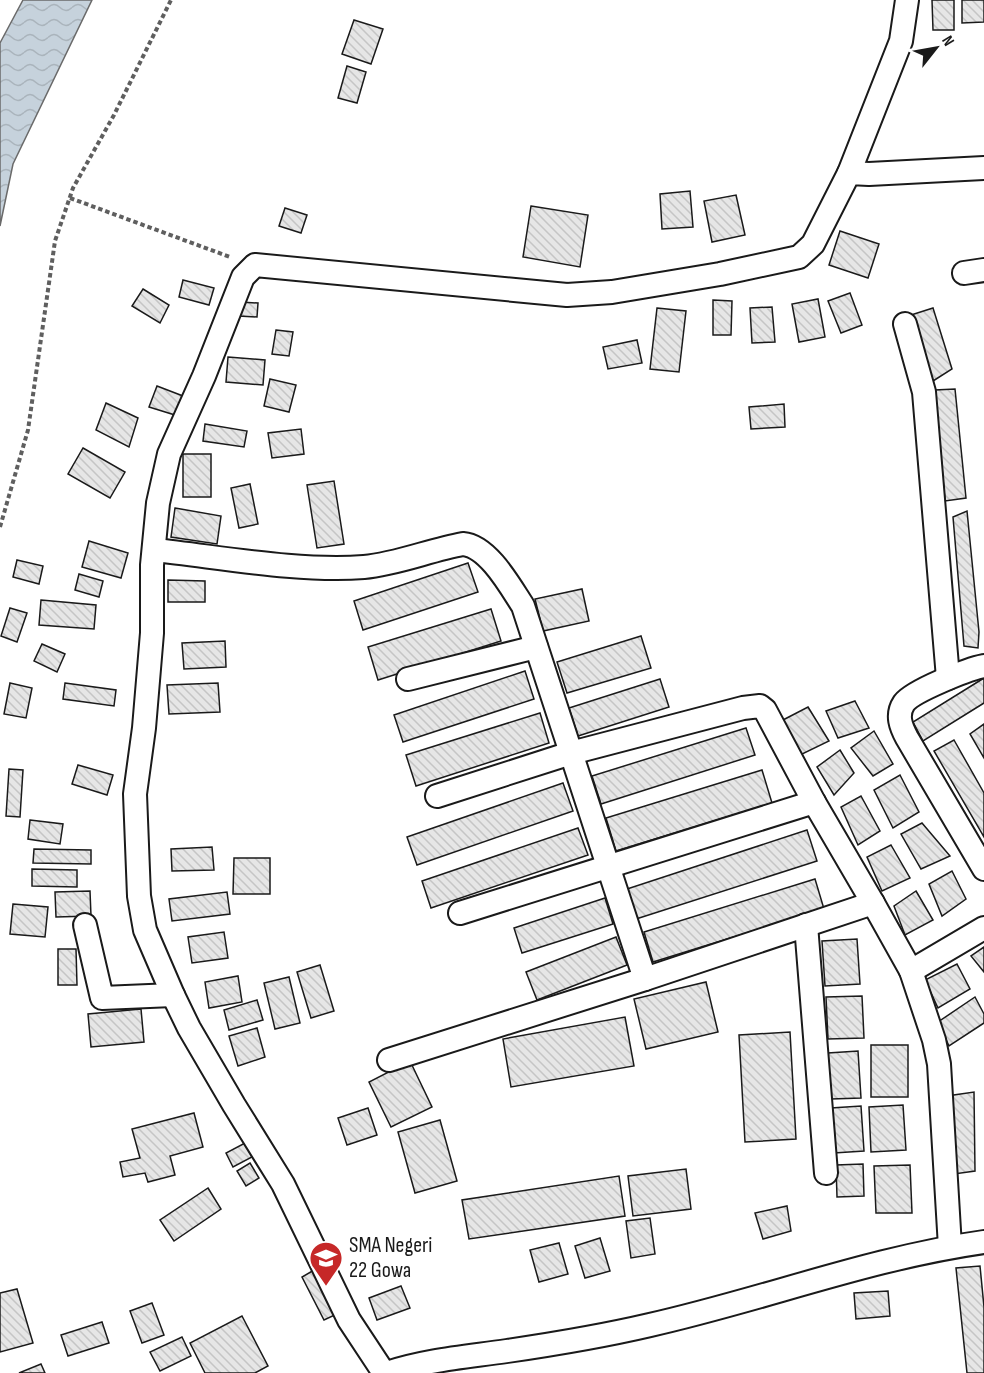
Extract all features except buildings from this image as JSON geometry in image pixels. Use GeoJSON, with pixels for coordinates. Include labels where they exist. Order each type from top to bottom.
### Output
{"type":"FeatureCollection","features":[{"type":"Feature","properties":{"kind":"street"},"geometry":{"type":"LineString","coordinates":[[907,0],[901,41],[849,173],[813,244],[799,257],[720,274],[612,292],[567,295],[255,265],[243,277],[200,387],[169,454],[158,503],[154,550],[152,633],[144,728],[135,794],[137,875],[145,930],[173,995],[234,1105],[284,1184],[349,1320],[385,1373],[425,1362],[532,1347],[652,1325],[796,1284],[950,1247],[984,1242]]}},
{"type":"Feature","properties":{"kind":"street"},"geometry":{"type":"LineString","coordinates":[[849,173],[984,168]]}},
{"type":"Feature","properties":{"kind":"street"},"geometry":{"type":"LineString","coordinates":[[905,324],[924,392],[948,678]]}},
{"type":"Feature","properties":{"kind":"street"},"geometry":{"type":"LineString","coordinates":[[154,550],[337,568],[375,566],[456,545],[471,544],[482,552],[523,606],[645,980]]}},
{"type":"Feature","properties":{"kind":"street"},"geometry":{"type":"LineString","coordinates":[[408,679],[536,646]]}},
{"type":"Feature","properties":{"kind":"street"},"geometry":{"type":"LineString","coordinates":[[984,666],[948,678],[911,697],[904,703],[900,721],[907,738],[984,869]]}},
{"type":"Feature","properties":{"kind":"street"},"geometry":{"type":"LineString","coordinates":[[436,796],[571,753],[743,708],[760,706],[765,710],[814,802],[911,971],[934,1040],[939,1064],[950,1247]]}},
{"type":"Feature","properties":{"kind":"street"},"geometry":{"type":"LineString","coordinates":[[460,913],[814,802]]}},
{"type":"Feature","properties":{"kind":"street"},"geometry":{"type":"LineString","coordinates":[[389,1060],[645,980],[873,903]]}},
{"type":"Feature","properties":{"kind":"street"},"geometry":{"type":"LineString","coordinates":[[86,925],[102,998],[173,995]]}},
{"type":"Feature","properties":{"kind":"street"},"geometry":{"type":"LineString","coordinates":[[806,925],[826,1173]]}},
{"type":"Feature","properties":{"kind":"street"},"geometry":{"type":"LineString","coordinates":[[911,971],[984,928]]}},
{"type":"Feature","properties":{"kind":"path"},"geometry":{"type":"LineString","coordinates":[[0,527],[28,430],[55,241],[73,188],[135,74],[171,0]]}},
{"type":"Feature","properties":{"kind":"path"},"geometry":{"type":"LineString","coordinates":[[70,198],[206,250],[255,265]]}},
{"type":"Feature","properties":{"kind":"water"},"geometry":{"type":"Polygon","coordinates":[[[23,0],[92,0],[13,164],[0,226],[0,43],[23,0]]]}},
{"type":"Feature","properties":{"kind":"place","name":"SMA Negeri 22 Gowa"},"geometry":{"type":"Point","coordinates":[326,1287]}}]}
